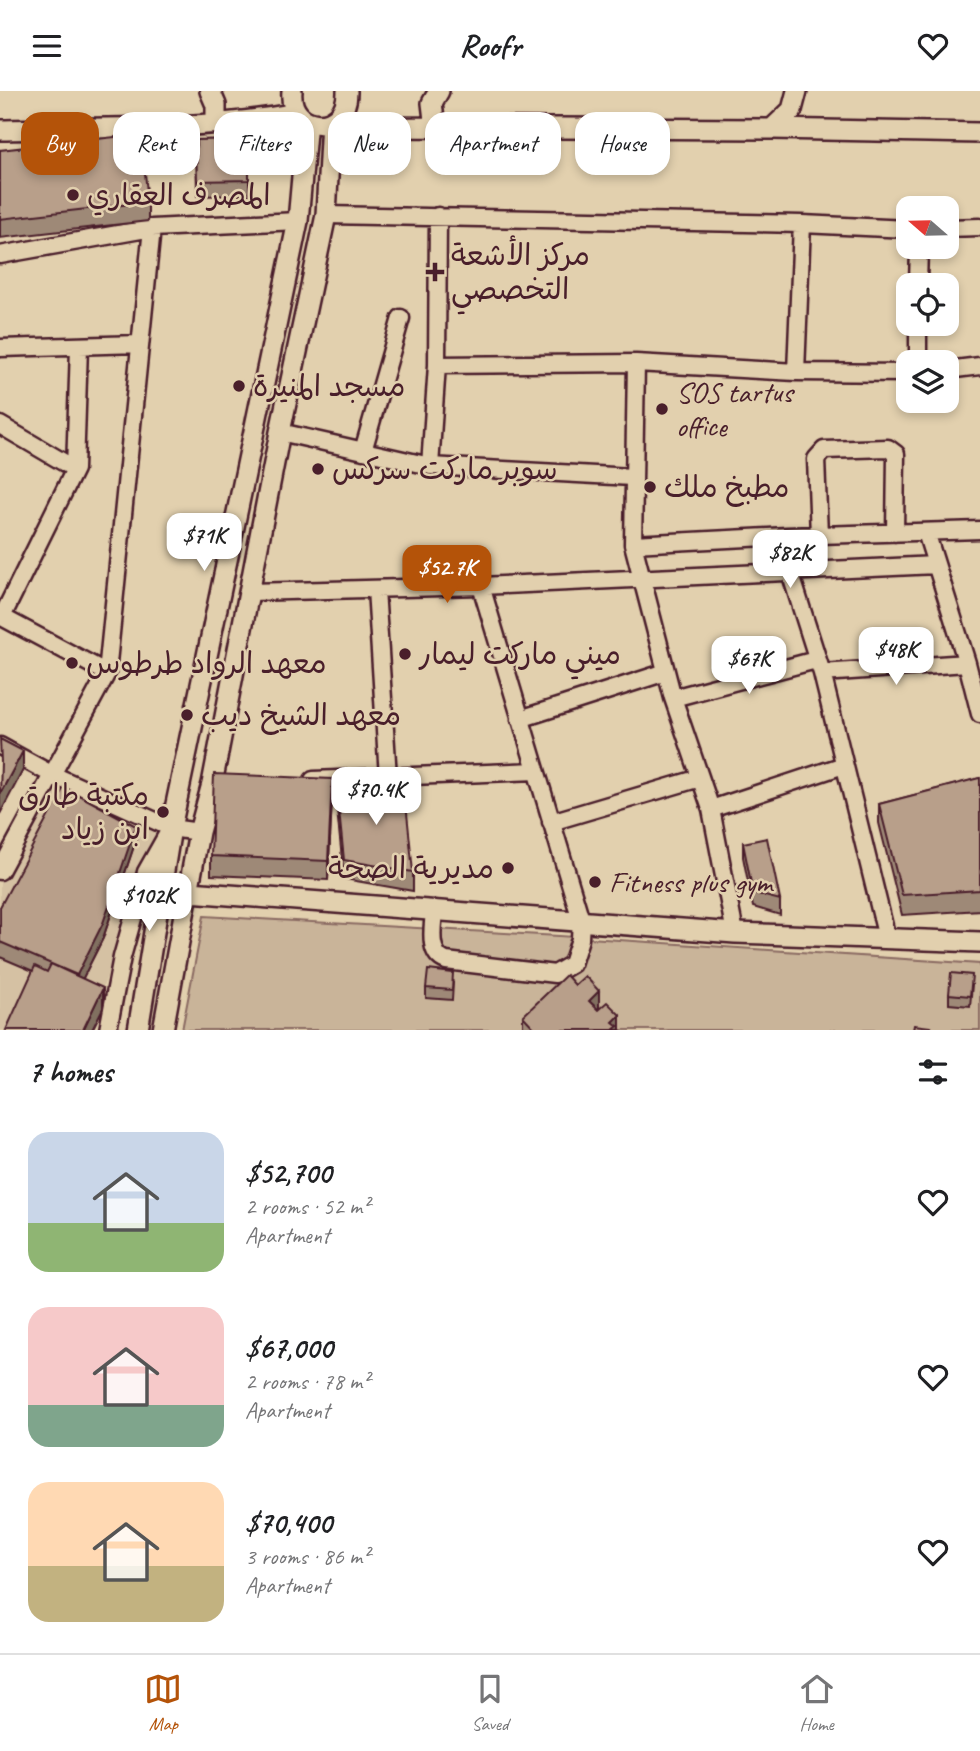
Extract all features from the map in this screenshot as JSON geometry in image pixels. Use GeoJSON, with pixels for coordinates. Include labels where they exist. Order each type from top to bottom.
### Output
{"type":"FeatureCollection","features":[{"type":"Feature","properties":{"kind":"main road"},"geometry":{"type":"LineString","coordinates":[[210,91],[216,112]]}},
{"type":"Feature","properties":{"kind":"main road"},"geometry":{"type":"LineString","coordinates":[[292,91],[292,105],[298,112]]}},
{"type":"Feature","properties":{"kind":"main road"},"geometry":{"type":"LineString","coordinates":[[340,112],[345,107],[347,91]]}},
{"type":"Feature","properties":{"kind":"main road"},"geometry":{"type":"LineString","coordinates":[[433,112],[432,103],[439,91]]}},
{"type":"Feature","properties":{"kind":"main road"},"geometry":{"type":"LineString","coordinates":[[772,129],[792,110],[797,91]]}},
{"type":"Feature","properties":{"kind":"main road"},"geometry":{"type":"LineString","coordinates":[[0,130],[214,124]]}},
{"type":"Feature","properties":{"kind":"main road"},"geometry":{"type":"LineString","coordinates":[[561,128],[980,133]]}},
{"type":"Feature","properties":{"kind":"main road"},"geometry":{"type":"LineString","coordinates":[[138,1030],[170,828],[298,221],[300,175]]}},
{"type":"Feature","properties":{"kind":"main road"},"geometry":{"type":"LineString","coordinates":[[163,1030],[199,832],[219,784],[250,592],[280,432],[326,215],[329,175]]}},
{"type":"Feature","properties":{"kind":"main road"},"geometry":{"type":"LineString","coordinates":[[161,889],[735,933],[980,942]]}},
{"type":"Feature","properties":{"kind":"street"},"geometry":{"type":"LineString","coordinates":[[326,215],[802,224],[896,228]]}},
{"type":"Feature","properties":{"kind":"street"},"geometry":{"type":"LineString","coordinates":[[430,465],[437,365],[438,216]]}},
{"type":"Feature","properties":{"kind":"street"},"geometry":{"type":"LineString","coordinates":[[0,255],[152,228],[298,221]]}},
{"type":"Feature","properties":{"kind":"street"},"geometry":{"type":"LineString","coordinates":[[796,372],[802,224]]}},
{"type":"Feature","properties":{"kind":"street"},"geometry":{"type":"LineString","coordinates":[[959,228],[980,227]]}},
{"type":"Feature","properties":{"kind":"street"},"geometry":{"type":"LineString","coordinates":[[0,871],[107,673],[152,228]]}},
{"type":"Feature","properties":{"kind":"street"},"geometry":{"type":"LineString","coordinates":[[363,451],[401,319]]}},
{"type":"Feature","properties":{"kind":"street"},"geometry":{"type":"LineString","coordinates":[[0,348],[139,344]]}},
{"type":"Feature","properties":{"kind":"street"},"geometry":{"type":"LineString","coordinates":[[79,347],[75,469],[1,616],[107,673]]}},
{"type":"Feature","properties":{"kind":"street"},"geometry":{"type":"LineString","coordinates":[[437,365],[636,363],[796,372],[896,373]]}},
{"type":"Feature","properties":{"kind":"street"},"geometry":{"type":"LineString","coordinates":[[636,363],[632,477],[633,544],[673,698],[711,809],[735,933]]}},
{"type":"Feature","properties":{"kind":"street"},"geometry":{"type":"LineString","coordinates":[[959,369],[980,366]]}},
{"type":"Feature","properties":{"kind":"street"},"geometry":{"type":"LineString","coordinates":[[0,425],[75,469]]}},
{"type":"Feature","properties":{"kind":"street"},"geometry":{"type":"LineString","coordinates":[[280,432],[430,465],[632,477]]}},
{"type":"Feature","properties":{"kind":"street"},"geometry":{"type":"LineString","coordinates":[[819,535],[816,459],[824,450],[888,448],[896,454],[895,533]]}},
{"type":"Feature","properties":{"kind":"street"},"geometry":{"type":"LineString","coordinates":[[633,544],[980,530]]}},
{"type":"Feature","properties":{"kind":"street"},"geometry":{"type":"LineString","coordinates":[[926,533],[967,663],[980,715]]}},
{"type":"Feature","properties":{"kind":"street"},"geometry":{"type":"LineString","coordinates":[[250,592],[481,586],[936,565]]}},
{"type":"Feature","properties":{"kind":"street"},"geometry":{"type":"LineString","coordinates":[[790,572],[819,666],[887,938]]}},
{"type":"Feature","properties":{"kind":"street"},"geometry":{"type":"LineString","coordinates":[[434,910],[433,943],[439,958],[555,974],[572,964],[581,920],[481,586]]}},
{"type":"Feature","properties":{"kind":"street"},"geometry":{"type":"LineString","coordinates":[[376,589],[388,777]]}},
{"type":"Feature","properties":{"kind":"street"},"geometry":{"type":"LineString","coordinates":[[673,698],[819,666],[967,663]]}},
{"type":"Feature","properties":{"kind":"street"},"geometry":{"type":"LineString","coordinates":[[520,719],[666,672]]}},
{"type":"Feature","properties":{"kind":"street"},"geometry":{"type":"LineString","coordinates":[[0,745],[51,774],[170,828],[199,832]]}},
{"type":"Feature","properties":{"kind":"street"},"geometry":{"type":"LineString","coordinates":[[711,809],[844,765]]}},
{"type":"Feature","properties":{"kind":"street"},"geometry":{"type":"LineString","coordinates":[[293,781],[536,771]]}},
{"type":"Feature","properties":{"kind":"street"},"geometry":{"type":"LineString","coordinates":[[551,823],[700,778]]}},
{"type":"Feature","properties":{"kind":"street"},"geometry":{"type":"LineString","coordinates":[[108,1030],[107,1003],[146,872],[170,828]]}},
{"type":"Feature","properties":{"kind":"shaded area"},"geometry":{"type":"Polygon","coordinates":[[[51,774],[164,831],[86,1030],[0,1030],[0,871],[51,774]]]}},
{"type":"Feature","properties":{"kind":"shaded area"},"geometry":{"type":"Polygon","coordinates":[[[204,916],[980,964],[980,1030],[182,1030],[204,916]]]}},
{"type":"Feature","properties":{"kind":"building"},"geometry":{"type":"Polygon","coordinates":[[[113,137],[113,175],[145,175],[148,202],[0,219],[0,150],[21,148],[21,175],[99,175],[99,139],[113,137]]]}},
{"type":"Feature","properties":{"kind":"building"},"geometry":{"type":"Polygon","coordinates":[[[200,140],[214,140],[214,175],[249,175],[249,180],[197,181],[197,175],[200,175],[200,140]]]}},
{"type":"Feature","properties":{"kind":"building"},"geometry":{"type":"Polygon","coordinates":[[[0,739],[23,751],[0,794],[1,762],[0,739]]]}},
{"type":"Feature","properties":{"kind":"building"},"geometry":{"type":"Polygon","coordinates":[[[214,774],[332,779],[328,861],[211,856],[214,774]]]}},
{"type":"Feature","properties":{"kind":"building"},"geometry":{"type":"Polygon","coordinates":[[[980,778],[980,890],[902,895],[879,804],[980,778]]]}},
{"type":"Feature","properties":{"kind":"building","name":"مديرية الصحة"},"geometry":{"type":"Polygon","coordinates":[[[404,784],[413,872],[344,860],[337,791],[404,784]]]}},
{"type":"Feature","properties":{"kind":"building"},"geometry":{"type":"Polygon","coordinates":[[[64,787],[136,826],[103,923],[77,975],[0,942],[0,907],[64,787]]]}},
{"type":"Feature","properties":{"kind":"building"},"geometry":{"type":"Polygon","coordinates":[[[767,838],[780,900],[753,893],[743,843],[767,838]]]}},
{"type":"Feature","properties":{"kind":"building"},"geometry":{"type":"Polygon","coordinates":[[[51,964],[103,988],[83,1030],[6,1030],[35,966],[47,972],[51,964]]]}},
{"type":"Feature","properties":{"kind":"building"},"geometry":{"type":"Polygon","coordinates":[[[428,970],[453,973],[452,990],[426,988],[428,970]]]}},
{"type":"Feature","properties":{"kind":"building"},"geometry":{"type":"Polygon","coordinates":[[[951,973],[972,975],[970,996],[949,994],[951,973]]]}},
{"type":"Feature","properties":{"kind":"building"},"geometry":{"type":"Polygon","coordinates":[[[566,975],[575,985],[585,976],[599,991],[589,1001],[598,1010],[607,1002],[620,1015],[613,1022],[618,1026],[613,1030],[536,1030],[523,1016],[566,975]]]}},
{"type":"Feature","properties":{"kind":"building"},"geometry":{"type":"Polygon","coordinates":[[[914,1025],[931,1027],[930,1030],[913,1030],[914,1025]]]}},
{"type":"Feature","properties":{"kind":"place","name":"المصرف العقاري"},"geometry":{"type":"Point","coordinates":[73,195]}},
{"type":"Feature","properties":{"kind":"place","name":"مركز الأشعة التخصصي"},"geometry":{"type":"Point","coordinates":[435,272]}},
{"type":"Feature","properties":{"kind":"place","name":"مسجد المنيرة"},"geometry":{"type":"Point","coordinates":[239,386]}},
{"type":"Feature","properties":{"kind":"place","name":"SOS tartus office"},"geometry":{"type":"Point","coordinates":[662,409]}},
{"type":"Feature","properties":{"kind":"place","name":"سوبر ماركت سركس"},"geometry":{"type":"Point","coordinates":[318,469]}},
{"type":"Feature","properties":{"kind":"place","name":"مطبخ ملك"},"geometry":{"type":"Point","coordinates":[650,487]}},
{"type":"Feature","properties":{"kind":"place","name":"ميني ماركت ليمار"},"geometry":{"type":"Point","coordinates":[405,654]}},
{"type":"Feature","properties":{"kind":"place","name":"معهد الرواد طرطوس"},"geometry":{"type":"Point","coordinates":[72,663]}},
{"type":"Feature","properties":{"kind":"place","name":"معهد الشيخ ديب"},"geometry":{"type":"Point","coordinates":[187,715]}},
{"type":"Feature","properties":{"kind":"place","name":"مكتبة طارق ابن زياد"},"geometry":{"type":"Point","coordinates":[163,812]}},
{"type":"Feature","properties":{"kind":"place","name":"مديرية الصحة"},"geometry":{"type":"Point","coordinates":[508,868]}},
{"type":"Feature","properties":{"kind":"place","name":"Fitness plus gym"},"geometry":{"type":"Point","coordinates":[595,882]}}]}
